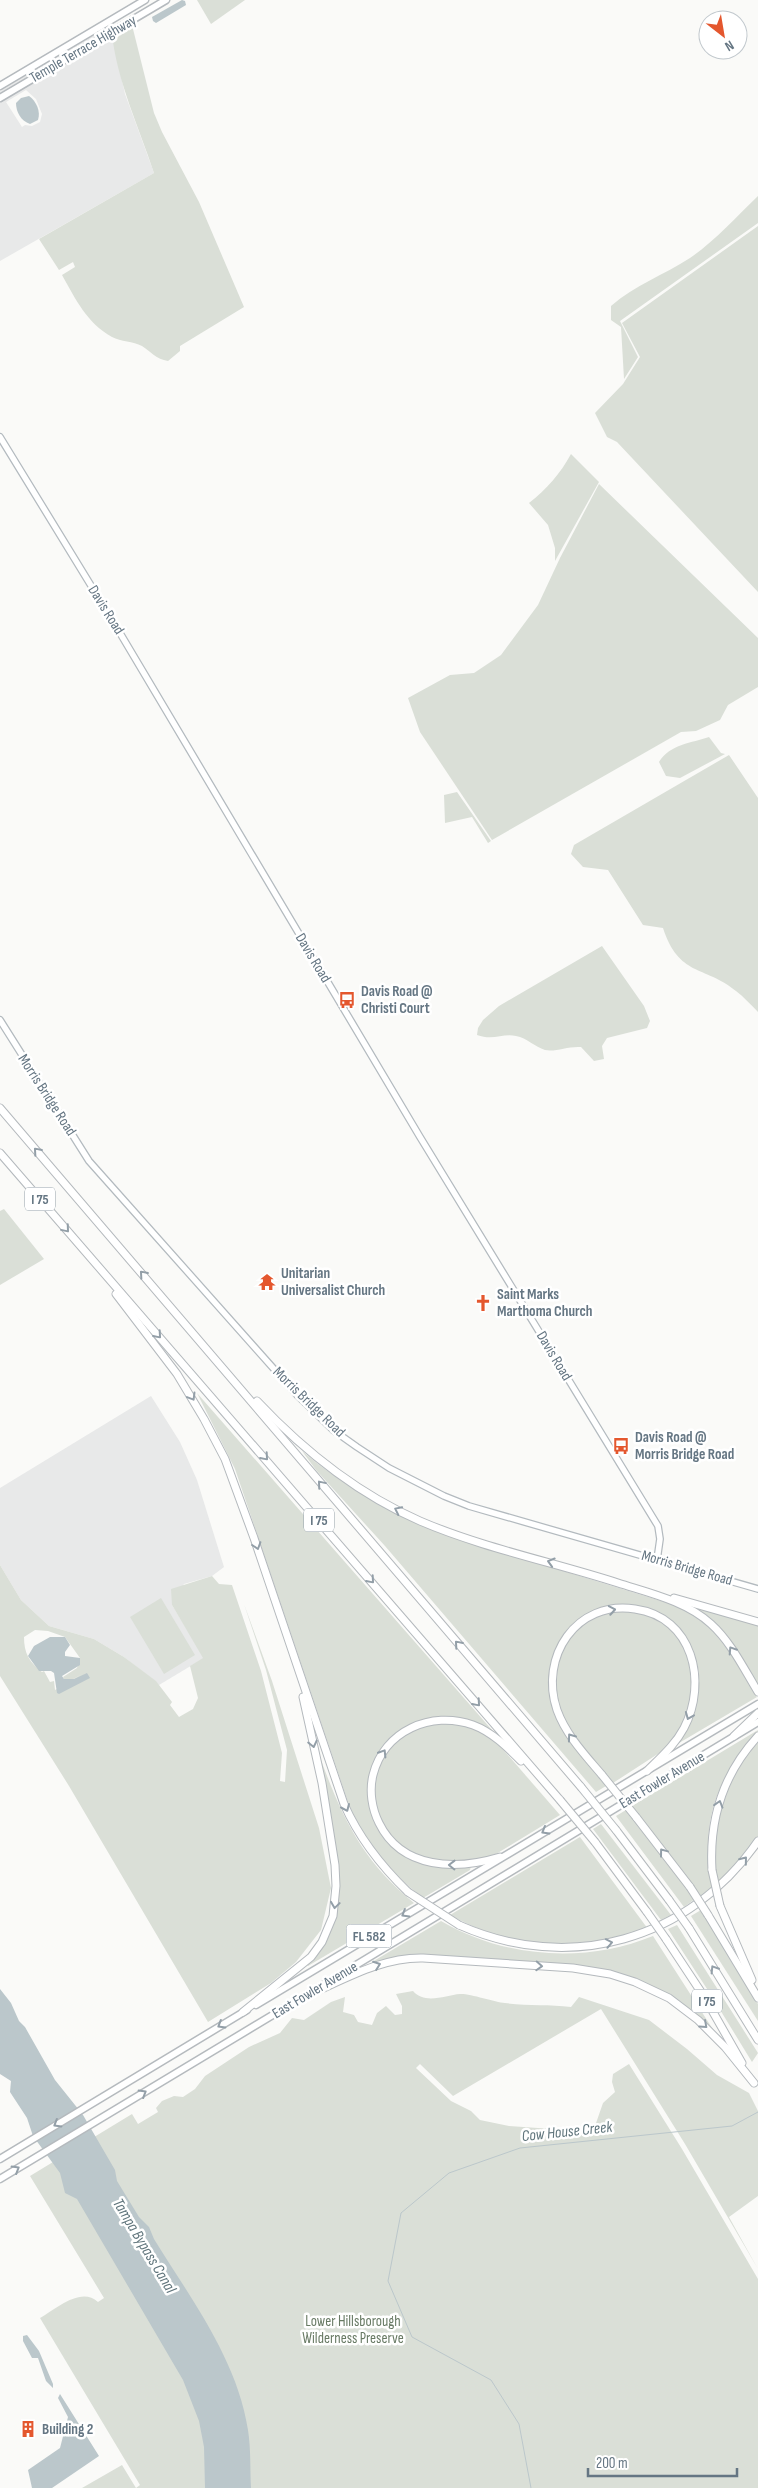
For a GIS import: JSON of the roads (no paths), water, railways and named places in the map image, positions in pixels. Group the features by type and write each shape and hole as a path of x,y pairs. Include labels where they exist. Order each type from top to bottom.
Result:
{"highway":[{"name":"I 75","path":"0,1108 616,1830 689,1928 758,2040"},
{"name":"I 75","path":"0,1153 595,1842 647,1912 705,1998 743,2066"},
{"path":"80,1245 177,1374 215,1439 240,1498 295,1663 350,1818 375,1857 408,1892 459,1925 504,1941 540,1947 588,1947 616,1942 654,1929 698,1905 735,1871 758,1841"},
{"path":"208,1351 300,1445 342,1477 377,1500 421,1521 453,1533 646,1591 758,1622"},
{"path":"646,1591 690,1609 711,1624 728,1644 758,1692"},
{"path":"647,1770 671,1747 685,1726 695,1693 694,1666 684,1640 666,1622 642,1610 616,1608 592,1615 571,1631 558,1650 552,1675 554,1698 562,1722 570,1736 690,1887 758,1998"},
{"path":"243,2012 306,1962 316,1951 329,1929 336,1900 334,1865 322,1783 295,1663"},
{"path":"734,1736 758,1713"},
{"path":"500,1857 470,1864 447,1866 414,1857 395,1845 385,1834 377,1819 372,1797 373,1776 387,1747 406,1730 429,1721 448,1720 473,1725 500,1741 558,1798"},
{"path":"758,1736 735,1767 718,1803 712,1836 712,1870 720,1906 758,1994"},
{"path":"301,1998 375,1965 398,1959 423,1958 594,1971 630,1980 668,1998 708,2029 743,2066 758,2092"}],"main road":[{"name":"Temple Terrace Highway","path":"0,86 145,0"},
{"name":"Temple Terrace Highway","path":"0,98 166,0"},
{"name":"East Fowler Avenue","path":"0,2159 500,1857 758,1704"},
{"name":"East Fowler Avenue","path":"0,2179 758,1722"}],"street":[{"name":"Davis Road","path":"0,437 134,657 415,1128 658,1526 660,1539 657,1560"},
{"name":"Morris Bridge Road","path":"0,1020 89,1161 298,1396 333,1430 389,1468 444,1496 469,1506 758,1588"}],"water":[{"path":"182,0 185,1 186,5 156,23 153,21 152,17"},
{"path":"29,96 36,103 39,113 38,120 30,124 20,116 16,103 21,98"},
{"path":"50,1637 65,1637 70,1645 65,1652 65,1656 80,1658 80,1665 62,1676 64,1679 74,1679 87,1673 90,1678 59,1694 57,1693 54,1673 51,1671 39,1671 28,1656 34,1646"},
{"name":"Tampa Bypass Canal","path":"0,1989 11,2003 19,2021 25,2027 55,2080 83,2115 115,2170 117,2181 139,2217 149,2227 154,2239 211,2330 234,2379 242,2404 248,2430 251,2488 205,2488 204,2447 199,2421 183,2380 77,2199 65,2193 60,2173 33,2136 27,2118 10,2092 11,2081 0,2074"},
{"path":"27,2335 39,2351 53,2388 46,2381 38,2358 32,2358 23,2341 23,2336"},
{"path":"60,2394 99,2456 52,2488 32,2488 28,2470 60,2448 68,2417 58,2398"}],"waterway":[{"name":"Cow House Creek","path":"531,2488 519,2424 491,2380 412,2337 388,2281 401,2213 449,2173 520,2148 732,2126 758,2112"}],"place":[{"name":"Davis Road @ Christi Court","path":"347,1000"},
{"name":"Unitarian Universalist Church","path":"267,1282"},
{"name":"Saint Marks Marthoma Church","path":"483,1303"},
{"name":"Davis Road @ Morris Bridge Road","path":"621,1446"},
{"name":"Building 2","path":"28,2429"}],"park label":[{"name":"Lower Hillsborough Wilderness Preserve","path":"353,2330"}]}
